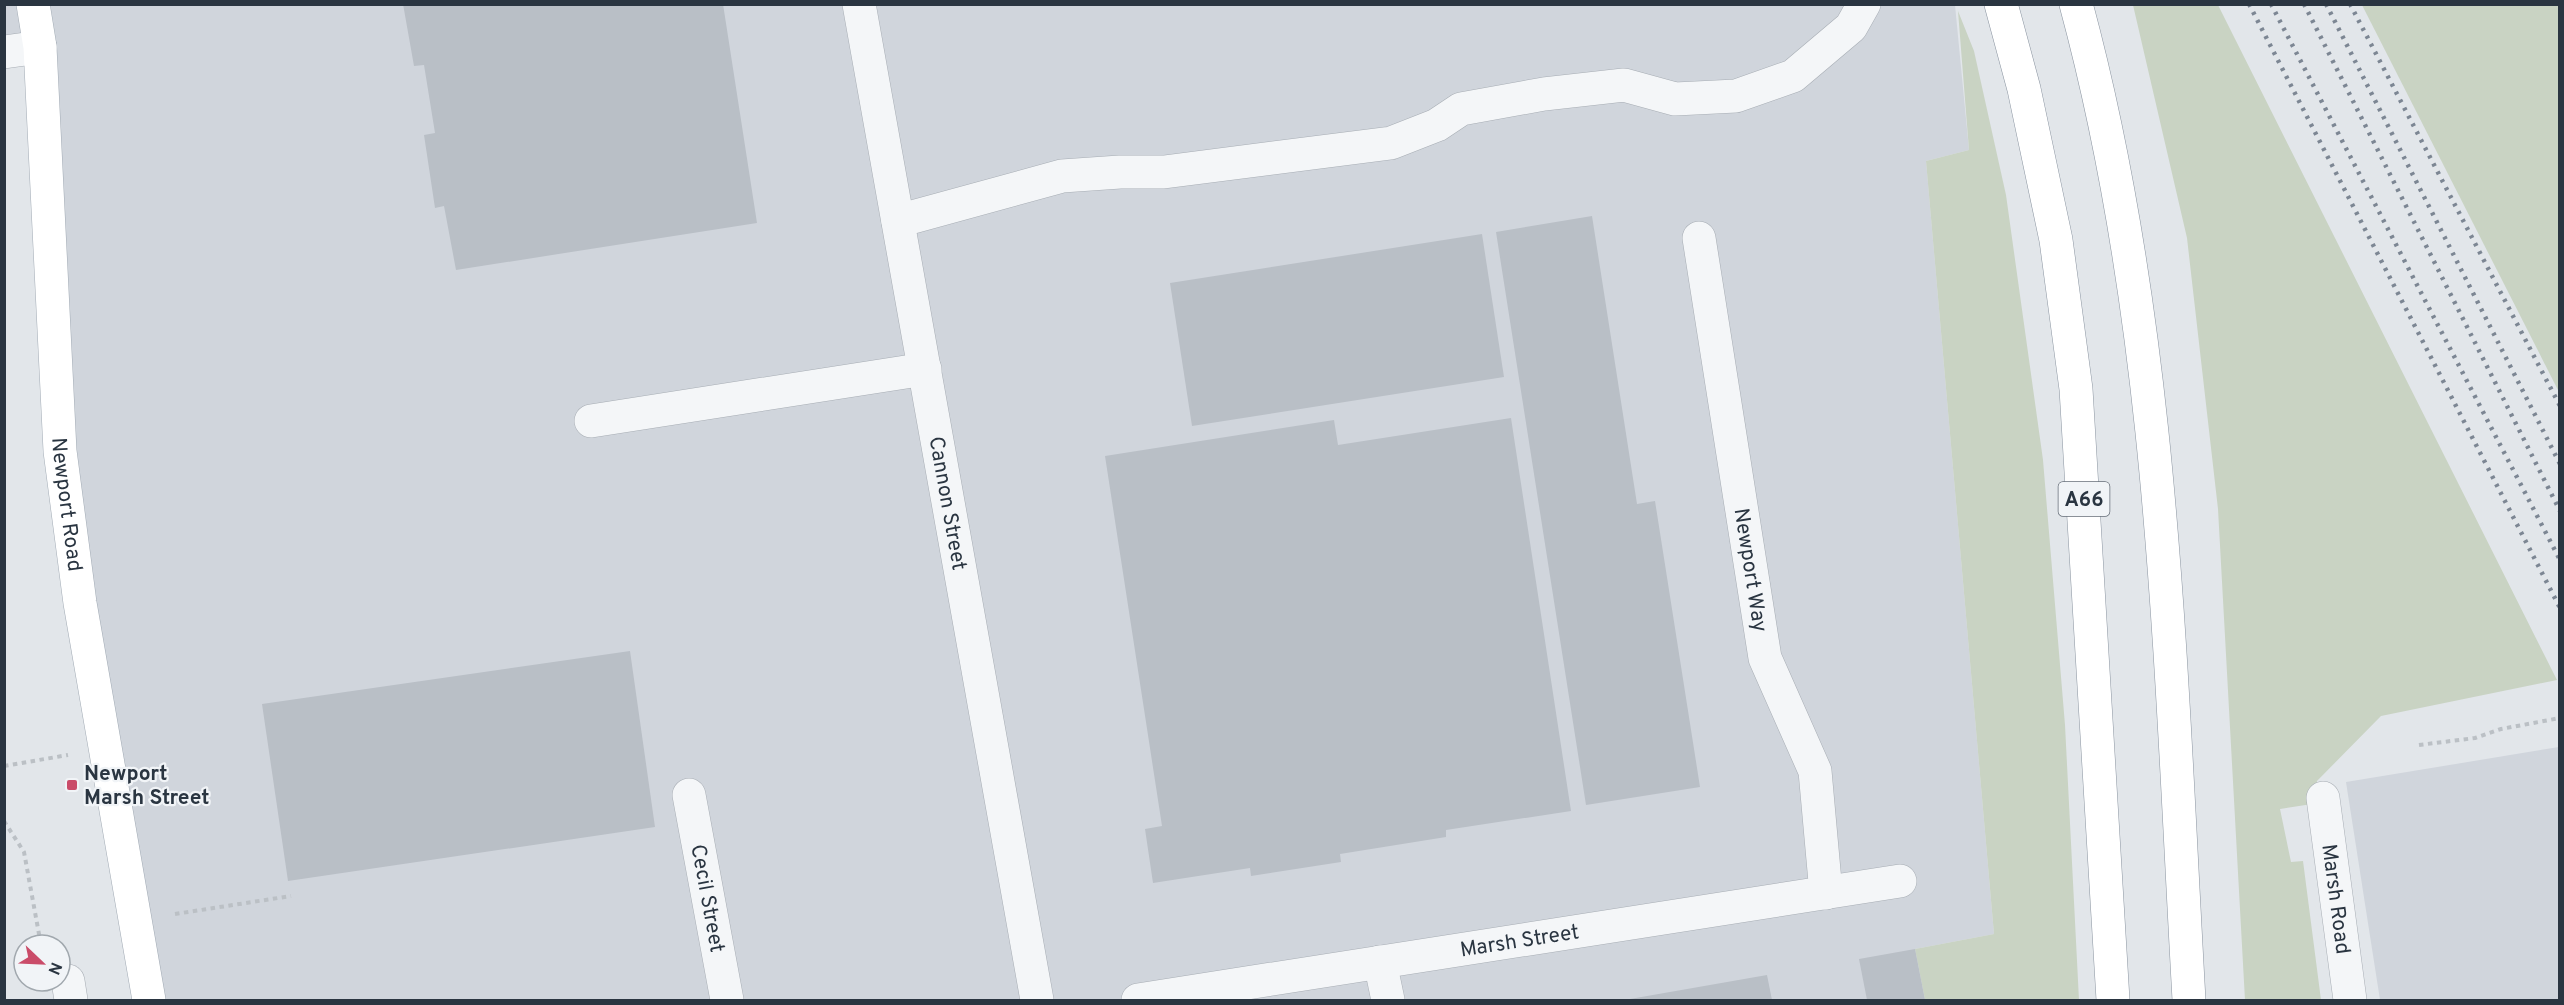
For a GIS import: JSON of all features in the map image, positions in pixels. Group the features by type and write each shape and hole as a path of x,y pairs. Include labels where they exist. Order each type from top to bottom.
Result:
{"main road":[{"name":"Newport Road","path":"33,4 40,47 60,451 82,615 149,1000"},
{"name":"A66","path":"2001,4 2024,89 2056,240 2076,389 2113,1000"},
{"path":"2076,4 2095,72 2127,229 2148,384 2164,558 2189,1000"}],"street":[{"name":"Cannon Street","path":"859,4 1037,1000"},
{"path":"898,221 1062,176 1164,172 1391,143 1437,125 1461,108 1544,94 1624,85 1676,99 1736,96 1793,76 1851,27 1864,4"},
{"path":"4,52 40,47"},
{"name":"Newport Way","path":"1699,238 1765,658 1815,771 1826,892"},
{"path":"591,421 925,369"},
{"name":"Cecil Street","path":"689,795 727,1000"},
{"name":"Marsh Road","path":"2323,798 2350,1000"},
{"name":"Marsh Street","path":"1138,1000 1900,880"},
{"path":"1380,962 1388,1000"}],"path":[{"path":"2419,744 2475,738 2501,729 2559,718"},
{"path":"4,766 71,754"},
{"path":"4,821 24,852 39,933"},
{"path":"175,914 291,897"}],"shaded area":[{"path":"4,5 1955,5 1969,150 1926,161 1994,934 1915,949 1925,1000 149,1000 80,603 40,47 5,52"},
{"path":"2559,747 2559,1000 2380,1000 2346,782"}],"green space":[{"path":"2133,5 2218,5 2557,680 2381,716 2317,781 2312,804 2280,809 2291,862 2303,861 2321,1000 2245,1000 2218,509 2187,238"},
{"path":"2362,5 2559,5 2559,392"},
{"path":"1958,11 1974,51 2006,195 2043,460 2065,725 2079,1000 1925,1000 1915,949 1994,934 1926,161 1969,150"}],"building":[{"path":"403,4 723,4 757,223 456,270 444,206 435,208 424,135 435,133 424,65 414,66"},
{"path":"1592,216 1637,504 1655,501 1700,787 1586,805 1496,232"},
{"path":"1482,234 1504,377 1192,426 1170,283"},
{"path":"1511,418 1571,811 1446,830 1446,837 1340,854 1341,862 1251,876 1250,868 1153,883 1145,829 1162,826 1105,456 1334,420 1338,445"},
{"path":"630,651 655,827 288,881 262,704"},
{"path":"1915,949 1925,1000 1867,1000 1859,959"},
{"path":"1767,975 1772,1000 1630,1000 1630,999"}],"railway":[{"path":"2249,4 2560,608"},
{"path":"2271,4 2560,560"},
{"path":"2304,4 2560,511"},
{"path":"2326,4 2560,464"},
{"path":"2350,4 2560,406"}],"place":[{"name":"Newport Marsh Street","path":"72,785"}]}
